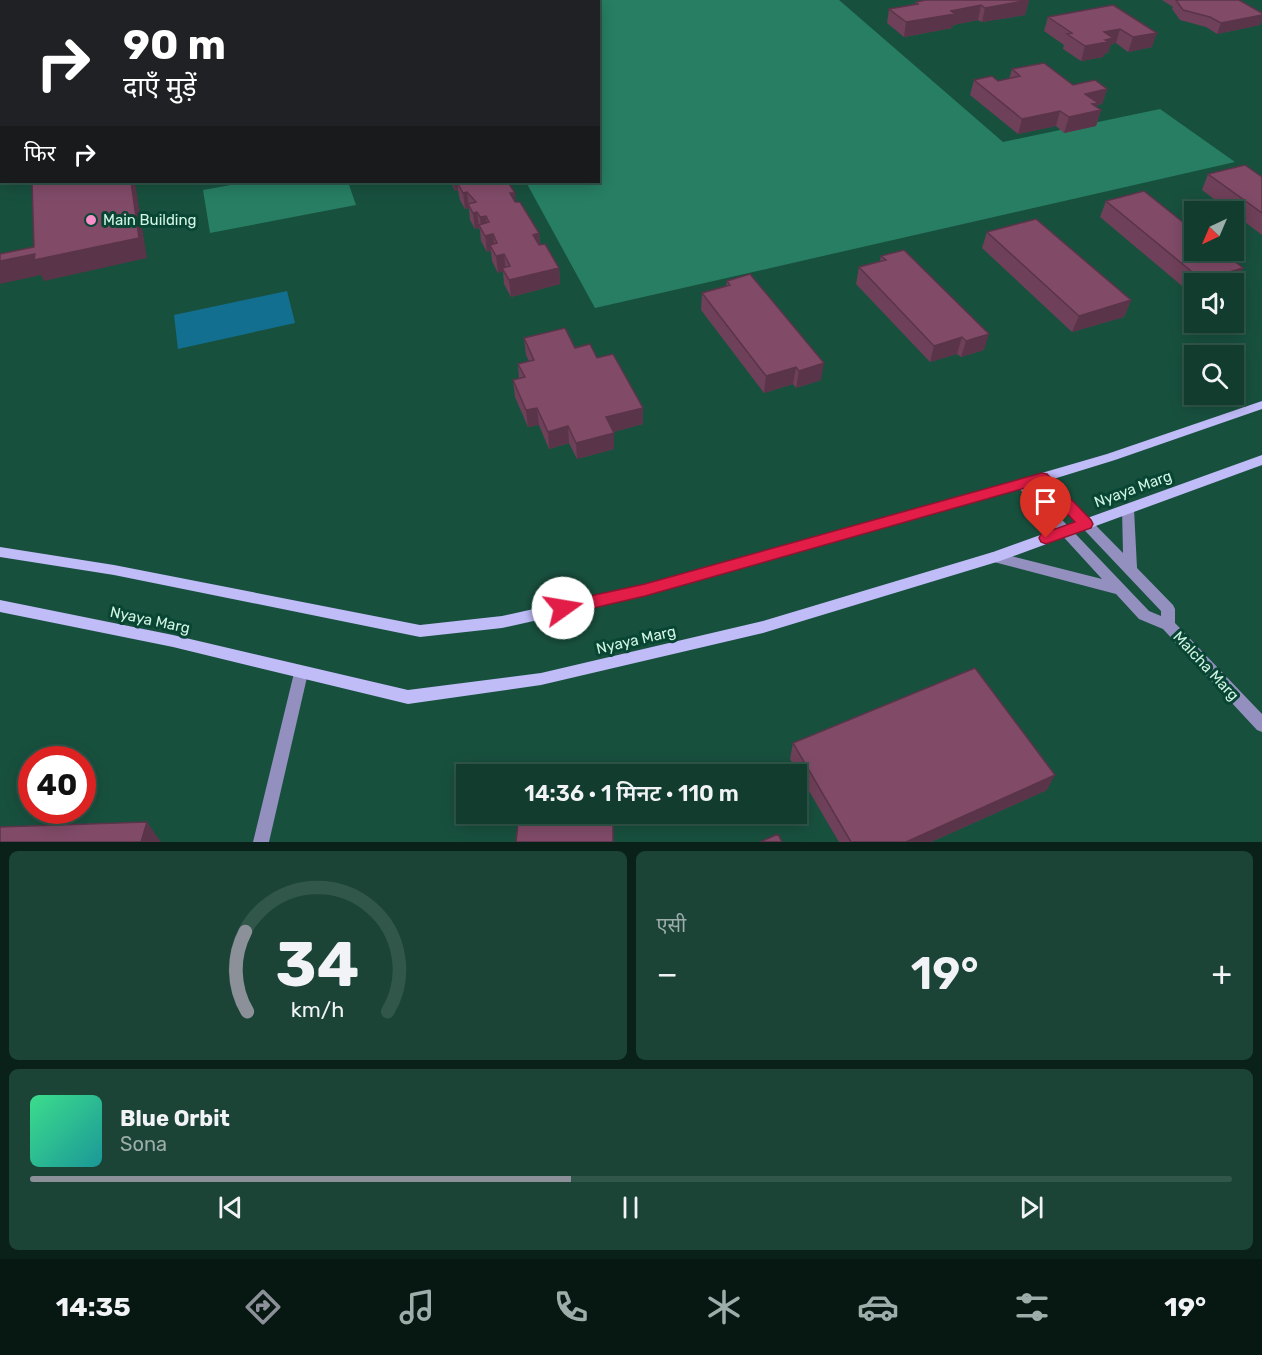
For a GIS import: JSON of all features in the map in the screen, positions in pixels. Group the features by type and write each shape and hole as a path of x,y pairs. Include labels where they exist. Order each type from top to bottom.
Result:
{"street":[{"path":"0,552 114,570 420,631 502,622 645,590 1021,484 1262,405"},
{"name":"Nyaya Marg","path":"0,606 173,641 408,697 541,679 763,627 995,556 1262,460"},
{"path":"1042,478 1168,609 1168,625"},
{"name":"Malcha Marg","path":"1021,484 1144,615 1168,625 1262,725"},
{"path":"1128,508 1130,570"},
{"path":"995,556 1119,589"},
{"path":"261,842 301,673"}],"green space":[{"path":"600,0 839,0 1003,142 1160,109 1235,162 595,308 527,183 600,183"},
{"path":"242,183 348,183 356,205 210,233 203,190"}],"water":[{"path":"287,291 295,323 178,349 174,315"}],"building":[{"path":"926,0 1029,0 985,8 981,5 951,11 955,14 906,22 889,9 918,4 916,2"},
{"path":"1176,0 1239,0 1262,15 1221,23 1210,17 1183,10"},
{"path":"1113,5 1157,33 1133,37 1120,29 1104,32 1113,38 1105,40 1108,42 1085,46 1067,34 1072,33 1048,17"},
{"path":"1044,63 1073,85 1095,80 1107,89 1085,94 1098,103 1092,104 1101,110 1069,117 1060,111 1022,119 974,80 992,76 998,81 1020,76 1012,69"},
{"path":"1245,165 1262,177 1262,213 1208,174"},
{"name":"Main Building","path":"32,183 131,183 139,238 34,260 35,254 0,261 0,254 34,247"},
{"path":"509,183 515,193 510,193 515,202 520,202 539,233 533,235 539,245 545,244 559,268 509,280 502,268 510,266 504,254 496,256 490,245 497,243 493,234 485,236 479,225 489,222 486,216 480,217 477,212 473,213 468,204 476,202 467,192 463,193 458,184"},
{"path":"1144,191 1184,223 1184,261 1234,261 1243,268 1226,273 1193,273 1106,201"},
{"path":"1036,219 1131,300 1079,316 987,232"},
{"path":"904,250 989,334 966,341 962,337 934,346 859,267 886,260 881,256"},
{"path":"750,274 824,363 799,371 796,367 766,376 702,293 730,285 727,281"},
{"path":"565,328 575,348 590,344 597,358 613,354 643,408 606,417 614,433 576,443 568,426 548,432 537,408 526,410 513,380 525,377 518,364 534,360 524,338"},
{"path":"975,668 1055,775 906,842 851,842 793,743"},
{"path":"147,822 141,842 0,842 0,827"},
{"path":"518,824 613,824 613,842 516,842"},
{"path":"778,834 782,842 760,842"}],"place":[{"name":"Main Building","path":"91,220"}],"route":[{"path":"563,608 645,590 1042,478 1086,524 1046,538"}]}
